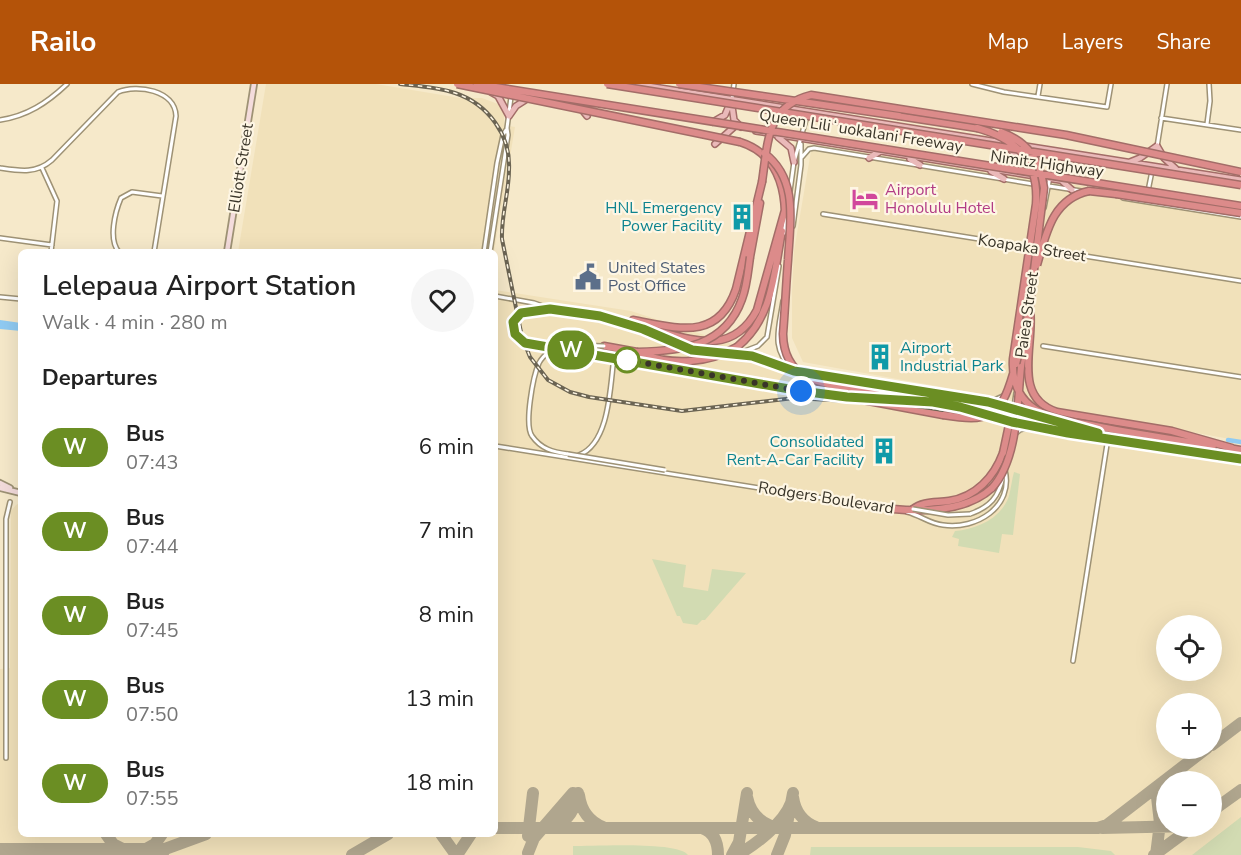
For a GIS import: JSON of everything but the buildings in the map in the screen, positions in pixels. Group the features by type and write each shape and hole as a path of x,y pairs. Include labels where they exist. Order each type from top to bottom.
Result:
{"highway":[{"path":"457,84 740,142 764,153 777,165 782,174 791,203 783,334 786,355 795,368 806,377 823,384 933,402"},
{"name":"Queen Liliʻuokalani Freeway","path":"477,84 1241,206"},
{"name":"Queen Liliʻuokalani Freeway","path":"608,84 1241,185"},
{"path":"679,84 1001,132 1018,140 1031,152 1040,167 1044,188 1033,278 1020,367 1003,453 991,476 980,488 960,498 923,504 913,509"},
{"path":"600,316 684,328 706,325 722,316 736,289 762,182 773,122 788,104 799,98 811,96 1066,135 1241,172"},
{"path":"977,128 1006,139 1015,145 1028,161 1036,182 1036,204 1013,359 1014,376 1020,392 1032,407 1053,419 1233,448"},
{"path":"604,346 678,361 698,361 725,354 744,341 758,324 768,304 785,210 781,184 764,153"},
{"path":"638,352 669,351 690,347 719,332 732,318 745,289 762,182"},
{"path":"1033,278 1050,221 1064,203 1082,193 1103,191 1241,213"},
{"path":"600,316 701,342 722,340 742,330 749,324 757,310 785,210"},
{"path":"847,397 944,415 971,418 991,414 1003,403 1007,394 1029,308"},
{"path":"1029,308 1032,324 1028,377 1034,395 1042,404 1058,412 1193,436 1241,450"},
{"path":"893,509 949,507 970,502 981,497 998,481 1006,466 1014,429 1020,367"}],"main road":[{"name":"Nimitz Highway","path":"457,84 742,128 801,141 1155,194 1241,213"},
{"name":"Nimitz Highway","path":"635,84 1241,180"},
{"path":"722,97 730,94 734,86"},
{"path":"487,88 498,96 509,116 522,101 535,96"},
{"path":"708,123 725,115 732,99"},
{"path":"732,99 733,117 742,128"},
{"path":"573,102 587,116"},
{"path":"715,144 734,127"},
{"path":"728,134 731,147"},
{"path":"777,136 791,148 794,162"},
{"path":"818,142 822,150"},
{"path":"1003,143 1017,155 1020,164 1015,171 1006,172"},
{"path":"1128,163 1157,146 1164,158 1179,171"},
{"path":"869,158 879,152"},
{"path":"906,156 920,165"},
{"path":"987,169 1004,179"},
{"path":"1060,180 1072,190"},
{"path":"1155,194 1166,205"},
{"path":"1233,215 1241,213"}],"street":[{"path":"0,120 25,114 39,107 67,84"},
{"name":"Elliott Street","path":"227,249 254,84"},
{"path":"490,249 508,135 512,84"},
{"path":"972,84 1005,92 1107,107 1110,84"},
{"path":"1038,96 1040,84"},
{"path":"1145,202 1167,84"},
{"path":"1206,124 1210,101 1209,84"},
{"path":"0,168 28,171 42,168 120,90 140,85 165,93 175,109 176,116 154,249"},
{"path":"732,99 734,86"},
{"path":"732,354 758,346 768,334 794,162 808,112"},
{"path":"1161,118 1241,130"},
{"path":"484,249 503,135 507,128"},
{"path":"794,371 781,357 777,341 802,157 801,141"},
{"path":"802,157 809,149 822,150 1233,215"},
{"name":"Paiea Street","path":"1014,409 1036,248 1055,151"},
{"path":"42,168 57,201 51,249"},
{"path":"495,182 500,182"},
{"path":"116,249 113,237 121,198 132,192 162,196"},
{"name":"Koapaka Street","path":"823,214 1241,281"},
{"path":"0,238 52,245"},
{"path":"0,297 18,299"},
{"path":"498,297 534,303 550,309 600,316 643,329 692,350 759,358 794,371 988,402 1108,438"},
{"path":"550,309 518,315 513,322 515,334 525,343 801,391 847,397 933,402 1032,426 1241,459"},
{"path":"604,346 561,346 551,350 539,362 535,375 529,427 532,437 547,450 948,515 970,514 986,507 996,497 1005,469"},
{"path":"1043,346 1241,376"},
{"path":"573,458 584,453 601,432 608,404 614,357"},
{"path":"988,402 1004,394 1008,383 1020,367"},
{"path":"801,391 814,386 820,375"},
{"path":"960,407 976,407 1004,413 1014,409"},
{"name":"Rodgers Boulevard","path":"498,447 893,509 918,515 942,525 957,526 991,513 1002,500 1007,478 1005,469 1014,409"},
{"path":"1009,442 1020,430 1032,426"},
{"path":"1073,661 1108,438"},
{"path":"0,483 15,491"},
{"path":"0,488 18,492"},
{"path":"6,758 6,519 10,502"}],"shaded area":[{"path":"266,84 376,84 460,98 482,98 498,104 504,114 504,125 515,127 495,249 238,249"},
{"path":"812,145 1096,188 1241,213 1241,441 803,362 792,338 792,292 794,251"},
{"path":"498,290 631,311 808,369 989,398 1034,430 1241,464 1241,855 0,855 0,669 10,668 11,511 18,504 18,837 498,837"}],"green space":[{"path":"1014,472 1020,474 1013,535 1002,534 999,553 958,546 959,539 952,537 955,531 980,525 1000,511 1009,496"},
{"path":"652,559 686,565 683,587 708,591 712,569 746,573 705,620 697,625 683,623 680,616 677,616"},
{"path":"1241,817 1241,855 1192,855 1215,837 1222,837 1222,832"},
{"path":"573,846 653,846 682,851 688,855 573,855"},
{"path":"811,847 1078,847 1111,851 1115,855 810,855"}],"water":[{"path":"0,320 18,323 18,331 0,329"}],"waterway":[{"path":"1228,440 1241,442"}],"taxiway":[{"path":"1222,737 1241,723"},
{"path":"498,828 1098,828 1107,825 1193,759"},
{"path":"1222,804 1241,790"},
{"path":"528,836 533,793"},
{"path":"528,853 534,838 573,793"},
{"path":"554,827 564,821 570,813 578,793"},
{"path":"732,855 739,842 747,793"},
{"path":"777,855 785,835 793,793"},
{"path":"579,795 586,814 593,822 603,827"},
{"path":"747,797 755,815 771,826"},
{"path":"793,797 800,815 816,827"},
{"path":"737,855 776,826 791,803"},
{"path":"1102,828 1156,827"},
{"path":"702,828 710,832 714,838 718,855"},
{"path":"108,837 113,844 123,849"},
{"path":"146,849 155,844 160,837"},
{"path":"153,849 165,849 198,837"},
{"path":"352,855 383,837"},
{"path":"443,837 456,855"},
{"path":"457,855 469,837"},
{"path":"1156,855 1158,837"},
{"path":"1154,855 1178,837"},
{"path":"0,849 148,849 163,855"}],"railway":[{"path":"400,84 455,93 478,105 495,122 509,157 502,239 522,337 530,357 548,380 570,392 682,411 794,398 903,404 1241,455"}],"bus line":[{"name":"W","path":"1098,433 988,402 794,371 752,356 711,354 692,350 643,329 600,316 550,309 521,313 513,322 513,331 525,343 801,391 847,397 933,402 1012,422 1068,433 1140,442 1241,459"}],"place":[{"name":"Airport Honolulu Hotel","path":"865,199"},
{"name":"HNL Emergency Power Facility","path":"742,217"},
{"name":"United States Post Office","path":"588,277"},
{"name":"Airport Industrial Park","path":"880,357"},
{"name":"Consolidated Rent-A-Car Facility","path":"884,451"}],"route":[{"path":"627,360 801,391"}]}
